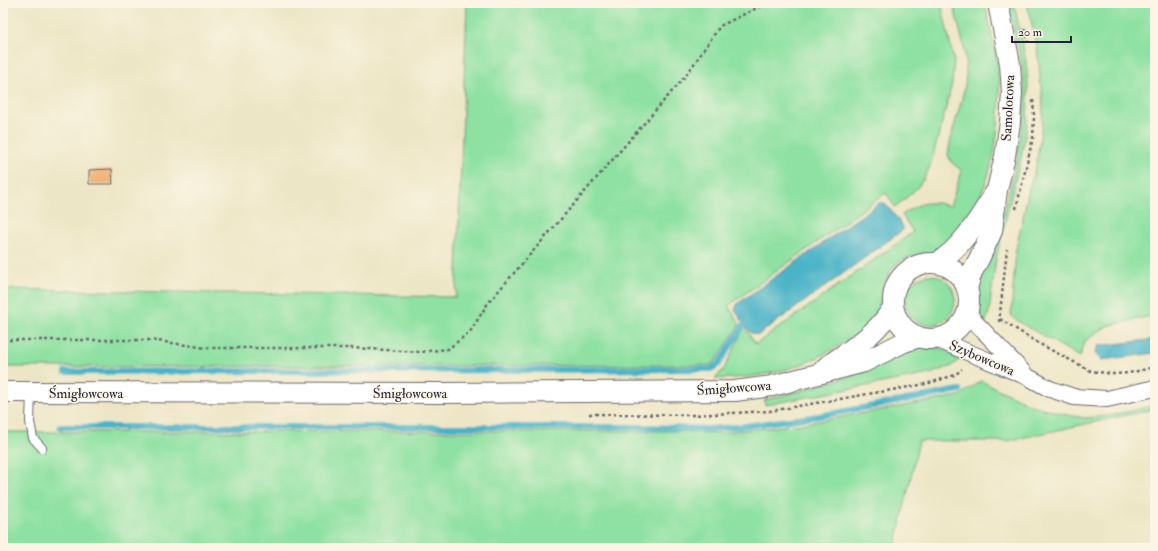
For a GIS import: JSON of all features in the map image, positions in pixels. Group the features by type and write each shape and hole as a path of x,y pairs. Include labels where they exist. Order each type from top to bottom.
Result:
{"street":[{"name":"Samolotowa","path":"967,288 972,272 992,231 997,190 1006,156 1010,122 1012,92 1010,64 998,3"},
{"name":"Samolotowa","path":"937,263 962,241 997,190"},
{"path":"922,263 945,264 962,278 967,288 969,300 968,311 964,321 956,330 947,336 927,338 906,330 899,323 893,307 893,292 897,282 903,274 912,267 922,263"},
{"name":"Śmigłowcowa","path":"816,375 877,329 893,307"},
{"name":"Szybowcowa","path":"968,311 973,320 990,339 1028,377"},
{"name":"Śmigłowcowa","path":"3,392 428,393 735,391 772,386 864,362 904,342 927,338"},
{"name":"Szybowcowa","path":"927,338 950,344 977,357 1028,377 1050,389 1074,397 1106,399 1155,388"}],"lane":[{"path":"31,392 30,422 33,438 42,448"}],"path":[{"path":"3,340 151,340 206,348 353,348 420,352 448,349 470,332 488,303 687,74 720,26 759,7 782,3"},
{"path":"1024,23 1028,45"},
{"path":"1014,216 1033,138 1033,92"},
{"path":"990,339 1000,319 1008,245"},
{"path":"1000,319 1038,343 1091,371 1114,374 1129,373 1155,367"},
{"path":"582,414 694,415 770,411 926,384 955,374 977,357"}],"green space":[{"path":"467,3 941,3 954,61 952,83 931,163 925,177 917,188 895,207 886,193 728,306 740,324 715,362 709,365 3,367 3,289 456,297"},
{"path":"953,3 985,3 997,62 999,103 995,147 990,169 974,208 955,236 946,246 939,250 903,260 891,270 885,282 878,309 870,324 864,330 830,351 799,365 767,374 715,379 724,369 744,328 756,344 913,232 902,215 914,207 925,203 936,203 950,206 962,171 951,162 948,155 963,94 966,73 964,47"},
{"path":"1008,3 1014,3 1026,61 1028,85 1027,125 1021,158 996,258 989,312 985,324 978,309 976,282 997,238 1016,163 1023,118 1024,85 1021,61"},
{"path":"1027,3 1155,3 1155,315 1107,326 1085,341 1080,357 1011,316 1016,249 1029,189 1036,165 1042,125 1043,106 1037,46"},
{"path":"930,275 944,279 951,286 955,300 951,314 944,321 930,325 916,321 909,314 905,300 909,286 916,279"},
{"path":"915,347 939,348 947,350 960,359 952,366 929,374 765,405 765,400 853,375"},
{"path":"981,381 1031,405 1085,418 1113,415 1155,405 1155,409 1007,441 919,441 895,548 3,548 3,432 667,431 721,433 802,424 959,396"}],"water":[{"path":"879,203 885,203 903,226 903,230 758,335 749,332 735,310 737,304"},
{"path":"1155,339 1155,353 1101,360 1095,353 1098,346"}],"building":[{"path":"112,169 113,184 89,184 89,170"}],"waterway":[{"path":"65,372 710,369 718,365 744,324"},
{"path":"60,427 639,427 706,429 738,427 819,416 960,390"}]}
